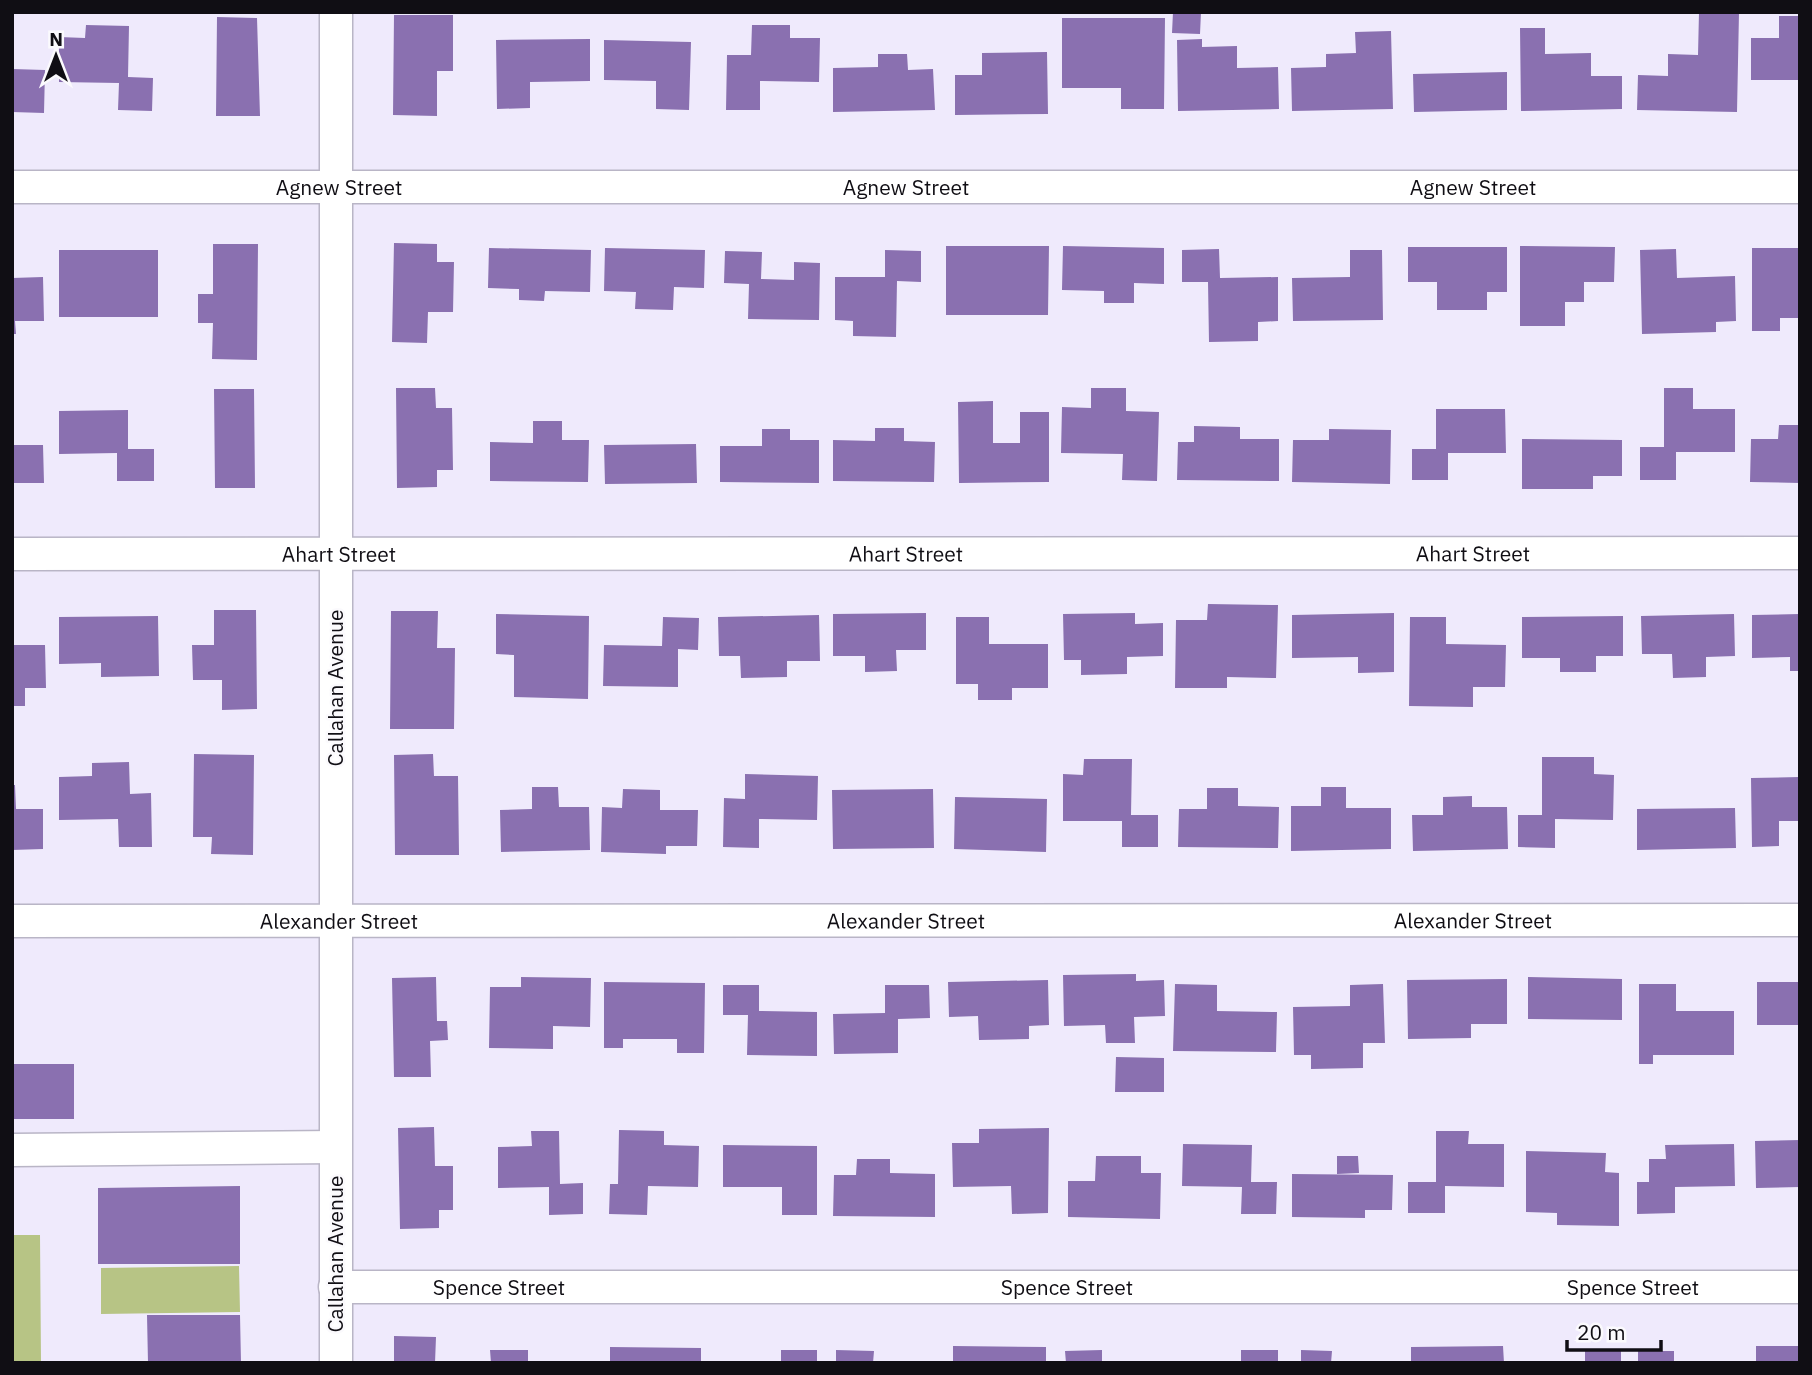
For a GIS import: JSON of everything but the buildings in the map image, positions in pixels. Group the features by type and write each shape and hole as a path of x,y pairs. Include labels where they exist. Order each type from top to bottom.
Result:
{"street":[{"name":"Callahan Avenue","path":"336,12 336,1363"},
{"name":"Agnew Street","path":"12,187 1800,187"},
{"name":"Ahart Street","path":"12,554 1800,553"},
{"name":"Alexander Street","path":"12,921 1800,920"},
{"path":"12,1150 335,1147"},
{"name":"Spence Street","path":"335,1287 1800,1287"}],"green space":[{"path":"12,1235 40,1235 41,1363 12,1363"},
{"path":"239,1266 240,1312 101,1314 101,1268"}]}
